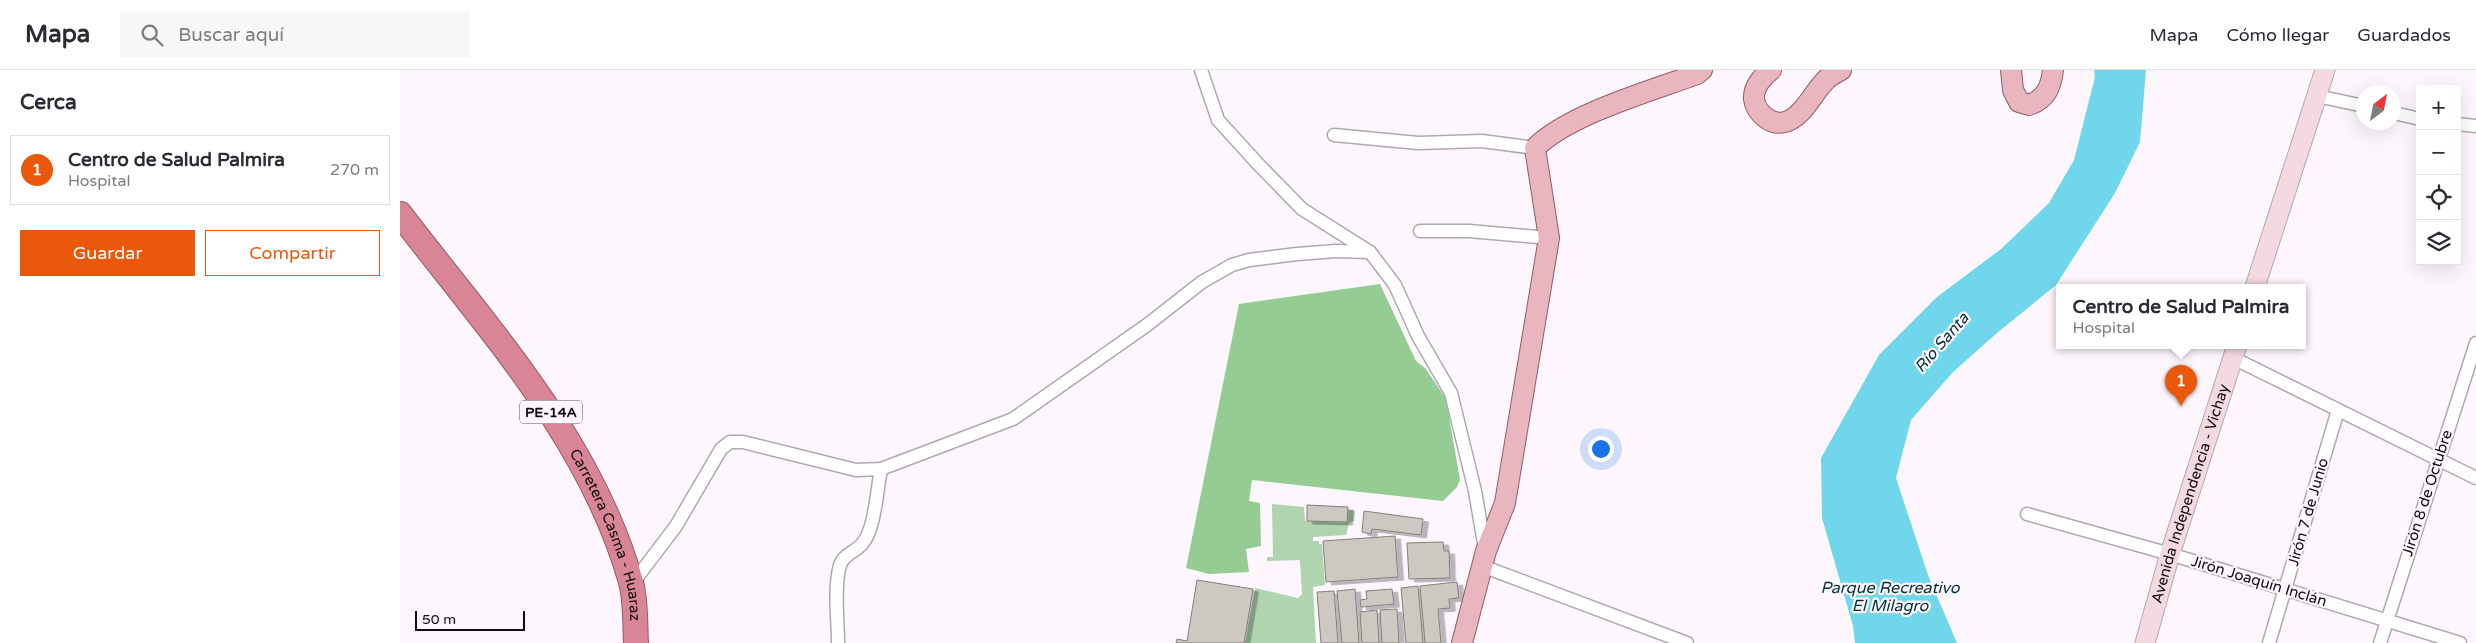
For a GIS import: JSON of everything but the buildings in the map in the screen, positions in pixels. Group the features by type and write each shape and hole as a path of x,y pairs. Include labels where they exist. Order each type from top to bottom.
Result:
{"highway":[{"name":"Carretera Casma - Huaraz","path":"400,214 547,404 600,497 632,584 636,643"}],"main road":[{"path":"1462,643 1484,559 1505,503 1549,238 1535,148 1547,136 1562,128 1629,98 1697,74 1702,70"},
{"path":"1771,70 1757,85 1754,99 1761,114 1772,123 1784,123 1797,116 1826,79 1841,70"},
{"path":"2011,70 2013,90 2019,102 2029,105 2038,102 2045,95 2053,70"},
{"path":"2257,284 2325,70"},
{"name":"Avenida Independencia - Vichay","path":"2145,643 2170,554 2235,351"}],"street":[{"path":"1201,70 1218,120 1302,209 1370,252 1395,285 1418,336 1451,392 1475,491 1484,559 1687,643"},
{"path":"2317,96 2356,104"},
{"path":"2401,115 2416,118"},
{"path":"2461,124 2476,126"},
{"path":"1334,135 1418,143 1482,141 1535,148"},
{"path":"1420,231 1469,231 1549,238"},
{"path":"632,584 676,526 721,449 730,442 756,444 856,470 881,469 1013,418 1148,325 1202,282 1232,265 1249,260 1296,254 1336,251 1370,252"},
{"name":"Jirón 8 de Octubre","path":"2380,643 2476,343"},
{"path":"2235,351 2338,410 2476,478"},
{"name":"Jirón 7 de Junio","path":"2269,643 2338,410"},
{"path":"838,643 838,569 847,554 862,544 867,534 871,524 881,469"},
{"name":"Jirón Joaquín Inclán","path":"2027,514 2170,554 2460,643"}],"green space":[{"path":"1380,284 1416,361 1426,369 1446,399 1460,480 1457,487 1443,501 1252,480 1249,501 1260,503 1261,546 1246,549 1249,572 1209,574 1186,568 1239,304"},
{"path":"1272,504 1304,507 1305,521 1347,522 1348,510 1355,511 1354,521 1349,523 1346,535 1313,537 1313,541 1319,541 1319,544 1322,544 1325,585 1313,587 1316,643 1245,643 1255,588 1298,598 1302,594 1300,560 1267,561 1267,557 1273,557"}],"water":[{"name":"Parque Recreativo El Milagro","path":"2094,70 2146,70 2140,142 2115,193 2056,285 1953,372 1911,420 1896,478 1928,575 1957,643 1855,643 1853,626 1822,518 1821,458 1879,355 1937,297 2001,249 2049,203 2074,160 2095,77"}],"place":[{"name":"Centro de Salud Palmira","path":"2181,406"}],"water label":[{"name":"Río Santa","path":"1941,342"}]}
